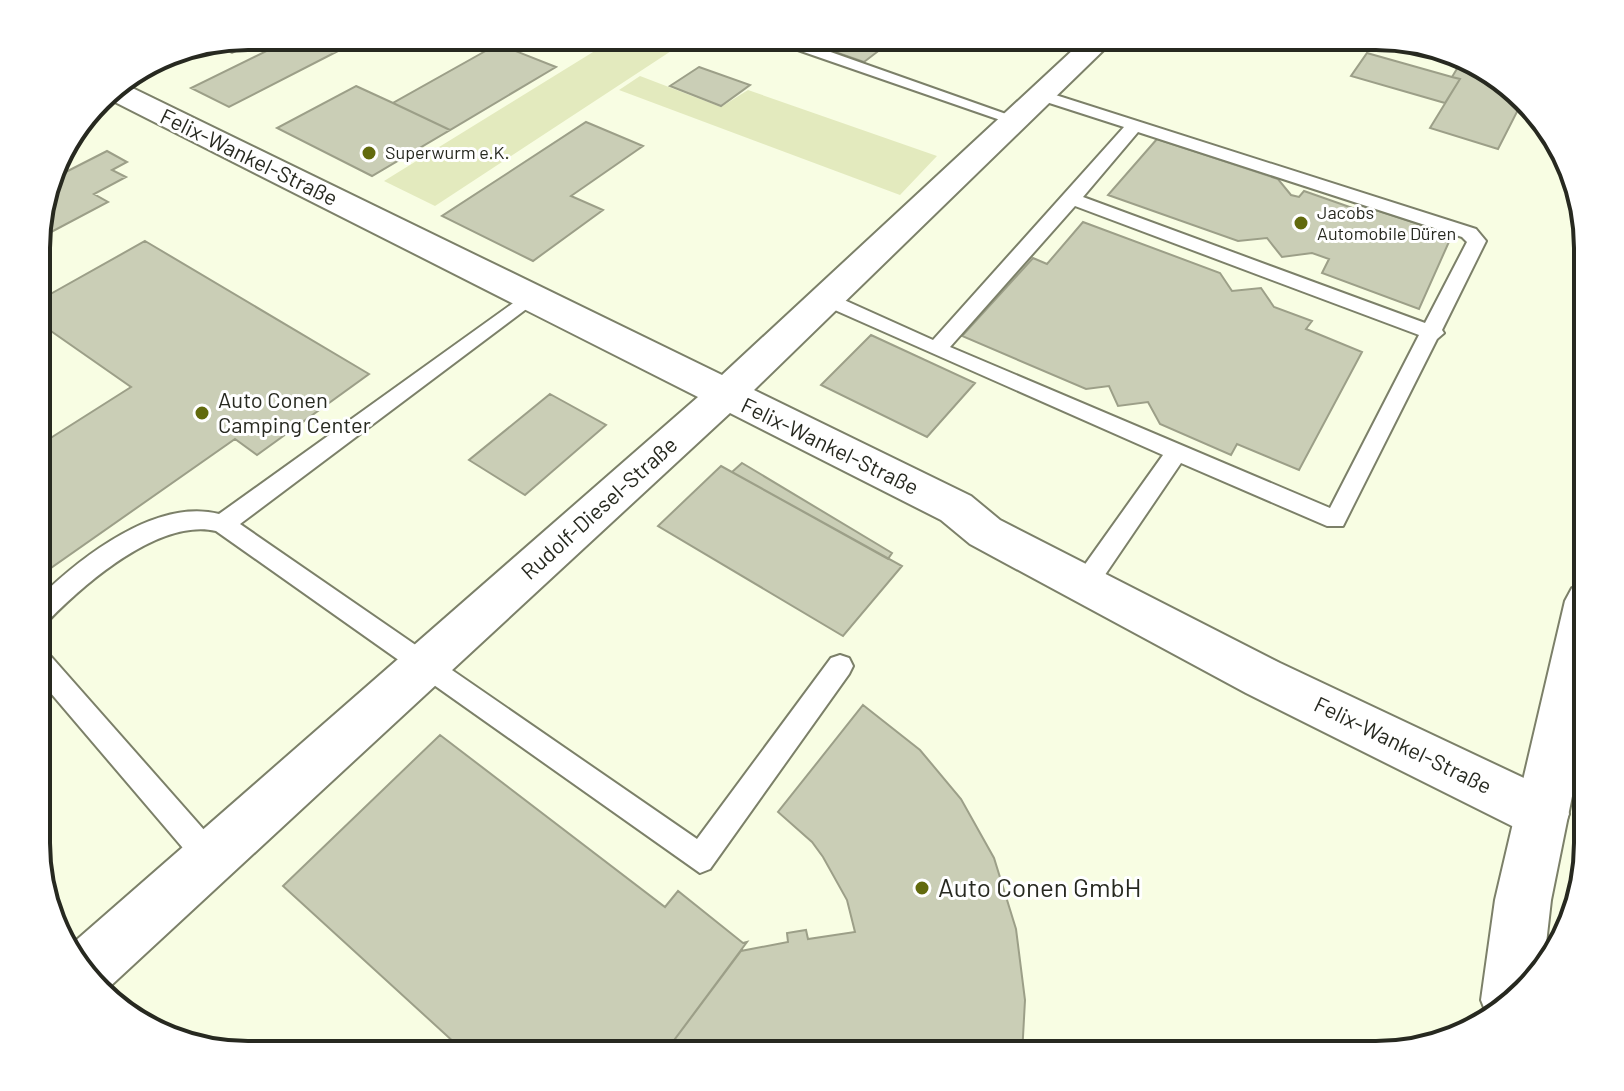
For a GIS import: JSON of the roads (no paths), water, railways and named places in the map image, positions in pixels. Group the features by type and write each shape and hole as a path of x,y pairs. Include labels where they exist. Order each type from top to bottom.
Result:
{"street":[{"name":"Rudolf-Diesel-Straße","path":"92,964 725,395 1090,50"},
{"name":"Felix-Wankel-Straße","path":"123,95 956,508 985,532 1263,678 1543,814"},
{"path":"1512,986 1523,900 1574,660"}],"lane":[{"path":"812,50 1015,120"},
{"path":"826,299 1335,520 1434,333 1476,237 1043,96"},
{"path":"936,349 1136,124"},
{"path":"1072,199 1434,333"},
{"path":"223,524 530,297"},
{"path":"1085,584 1177,452"},
{"path":"50,602 83,575 156,531 192,519 223,524 700,859 840,666"},
{"path":"50,674 210,858"}],"place":[{"name":"Superwurm e.K.","path":"369,153"},
{"name":"Jacobs Automobile Düren","path":"1301,223"},
{"name":"Auto Conen Camping Center","path":"202,413"},
{"name":"Auto Conen GmbH","path":"922,888"}]}
